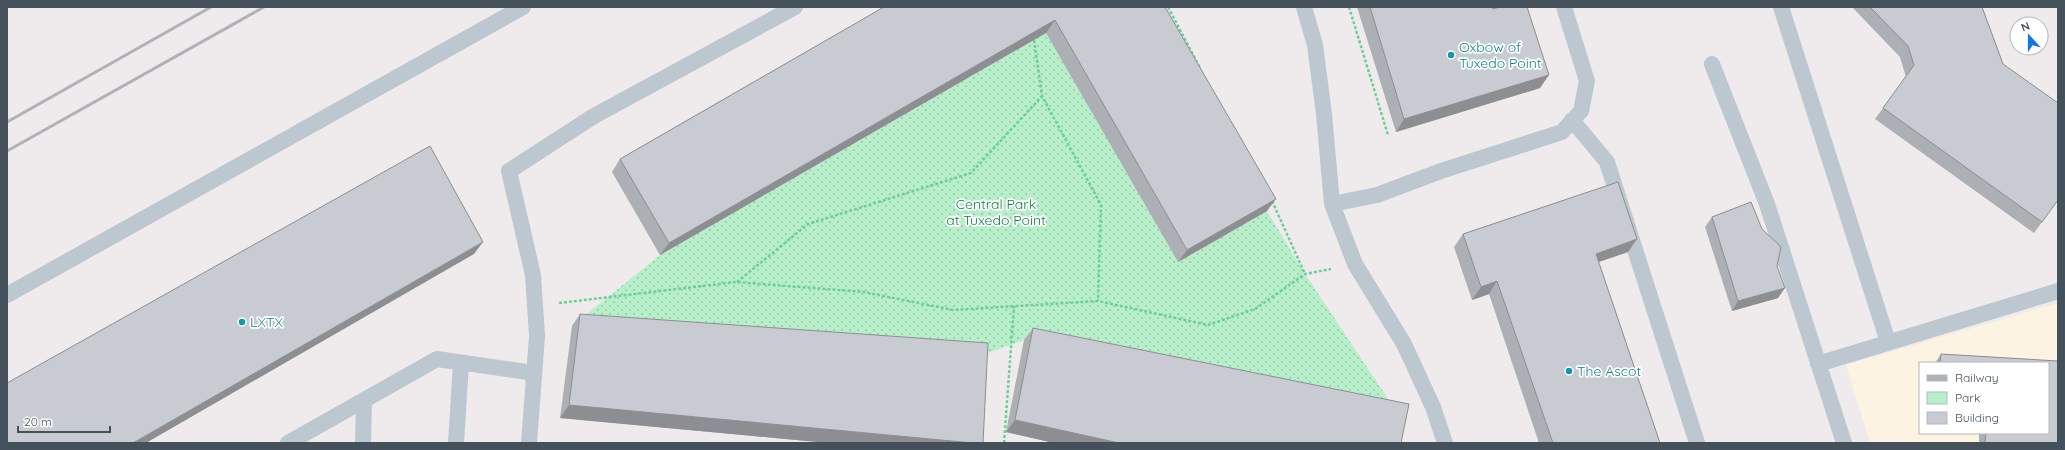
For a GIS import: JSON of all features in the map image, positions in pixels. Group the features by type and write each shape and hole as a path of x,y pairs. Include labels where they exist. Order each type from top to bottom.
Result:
{"lane":[{"path":"7,295 523,7"},
{"path":"529,443 537,336 534,275 509,171 594,116 795,7"},
{"path":"1304,7 1315,45 1324,114 1332,204 1355,264 1404,344 1433,407 1445,443"},
{"path":"1332,204 1377,195 1441,171 1562,132 1581,111 1587,81 1564,7"},
{"path":"1781,7 1888,342"},
{"path":"1712,64 1767,204 1844,443"},
{"path":"1572,120 1607,162 1697,443"},
{"path":"1818,364 2058,291"},
{"path":"288,443 437,359 534,373"},
{"path":"456,443 462,363"},
{"path":"363,443 364,400"}],"path":[{"path":"1168,7 1201,70"},
{"path":"1349,7 1388,135"},
{"path":"1034,40 1042,96 1101,205 1098,301"},
{"path":"736,282 808,224 971,173 1042,96"},
{"path":"1270,198 1305,274"},
{"path":"535,306 736,282 864,292 953,310 1098,301 1208,325 1255,309 1305,274 1355,264"},
{"path":"1004,443 1014,306"}],"shaded area":[{"path":"2058,303 2058,443 1870,443 1846,365"}],"green space":[{"name":"Central Park at Tuxedo Point","path":"1046,33 1178,262 1267,211 1305,274 1400,417 1024,340 979,356 572,326 660,255"}],"building":[{"path":"884,7 1165,7 1276,199 1187,250 1055,20 669,243 620,159"},
{"name":"Oxbow of Tuxedo Point","path":"1370,7 1492,7 1493,9 1500,7 1527,7 1549,75 1404,119"},
{"path":"1870,7 1982,7 2003,64 2058,103 2058,200 2042,222 1883,108 1914,65 1908,46"},
{"name":"LXTX","path":"430,146 483,242 133,443 7,443 7,383"},
{"name":"The Ascot","path":"1618,182 1637,239 1596,254 1660,443 1553,443 1497,281 1481,287 1463,234"},
{"path":"1751,202 1762,229 1781,247 1777,266 1785,288 1738,301 1712,217"},
{"path":"580,314 988,343 983,443 569,405"},
{"path":"1033,328 1409,404 1401,443 1119,443 1015,420"},
{"path":"1941,354 2058,361 2058,443 1985,443 1986,434 2049,434 2049,362 1940,362"}],"railway":[{"path":"7,122 211,7"},
{"path":"7,151 264,7"}],"place":[{"name":"Oxbow of Tuxedo Point","path":"1451,55"},
{"name":"LXTX","path":"242,322"},
{"name":"The Ascot","path":"1569,371"}]}
